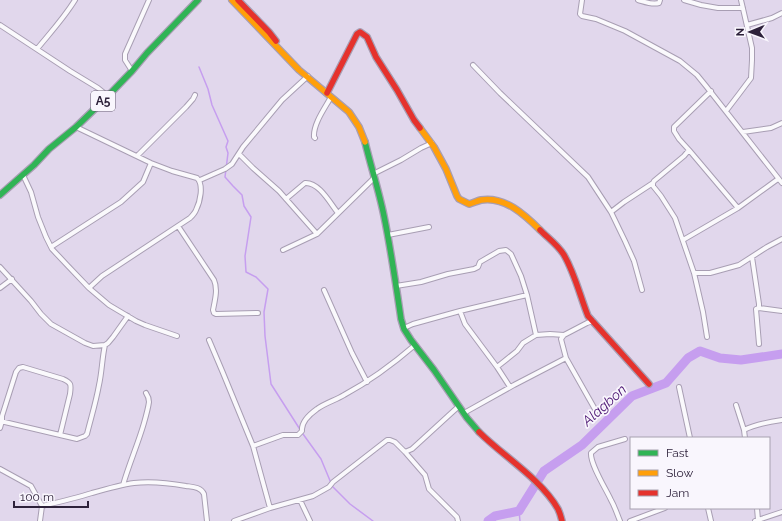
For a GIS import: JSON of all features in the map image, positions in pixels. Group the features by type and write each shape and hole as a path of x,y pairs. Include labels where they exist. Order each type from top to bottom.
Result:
{"main road":[{"name":"A5","path":"0,195 106,98 198,0"},
{"path":"232,0 267,34"},
{"path":"238,0 299,70 307,75 345,108 356,122 375,175 386,220 401,319 405,331 464,413 485,438 538,484 552,499 562,517 562,521"},
{"path":"329,95 357,34 360,32 364,34 414,120 432,143 446,169 459,199 469,204 481,200 492,200 508,204 530,220 559,248 564,255 579,289 588,316 649,384"}],"street":[{"path":"37,49 75,0"},
{"path":"132,71 126,60 125,54 149,0"},
{"path":"582,0 580,14 582,16 596,19 625,31 680,61 696,75 711,91 782,183"},
{"path":"638,0 656,4 660,0"},
{"path":"684,0 718,8 743,8"},
{"path":"726,110 751,78 752,50 741,0"},
{"path":"746,25 772,18 782,13"},
{"path":"0,25 98,88 103,92 106,98"},
{"path":"473,65 588,178 611,212 632,257 642,290"},
{"path":"200,180 225,169 232,164 243,147 282,100 307,75"},
{"path":"711,91 674,127 674,131 679,139 738,208"},
{"path":"137,156 186,107 195,95"},
{"path":"315,138 313,132 329,95"},
{"path":"743,132 771,128 782,124"},
{"path":"76,127 151,163 200,180"},
{"path":"283,250 317,234 375,175 432,143"},
{"path":"611,212 653,183 689,150"},
{"path":"239,154 279,191 317,234"},
{"path":"51,246 121,202 143,182 151,163"},
{"path":"23,175 31,192 38,217 51,246 89,288 109,305 128,316 145,325 177,336"},
{"path":"683,240 738,208 778,179"},
{"path":"89,288 102,276 190,218 196,212 201,189 200,180"},
{"path":"286,199 305,183 309,183 323,193 338,213"},
{"path":"653,183 653,186 675,218 683,240 694,273 707,337"},
{"path":"178,226 214,280 216,285 213,310 214,313 258,313"},
{"path":"388,235 429,226"},
{"path":"694,273 710,273 739,265 782,239"},
{"path":"396,286 421,282 448,274 474,269 478,267 480,262 499,251 506,250 512,254 521,276 536,335"},
{"path":"752,257 759,304 759,308 756,309 759,344"},
{"path":"0,267 41,314 52,324 85,343 93,346 105,345 113,337 128,316"},
{"path":"0,288 12,279"},
{"path":"324,290 352,353 367,382"},
{"path":"404,328 413,324 527,295"},
{"path":"759,308 782,311"},
{"path":"460,312 465,324 510,387"},
{"path":"497,367 517,351 523,343 536,335 564,335 593,321"},
{"path":"564,335 561,339 566,358 596,411"},
{"path":"209,340 253,446 270,508"},
{"path":"1,421 77,439 85,436 87,434 99,384 105,345"},
{"path":"253,446 284,435 298,435 302,431 303,424 318,408 367,382 397,361 414,345"},
{"path":"464,413 566,358"},
{"path":"0,428 2,416 16,372 19,368 23,367 63,379 68,381 70,384 70,394 60,435"},
{"path":"679,387 690,437"},
{"path":"123,485 126,472 140,438 149,402 146,393"},
{"path":"736,404 745,437"},
{"path":"406,452 412,449 459,406"},
{"path":"744,430 753,425 782,420"},
{"path":"620,521 594,464 591,453 598,447 625,439"},
{"path":"234,521 270,508 313,496 329,487 333,482 387,440 390,440 396,442 406,452 425,475 429,489 457,517 458,521"},
{"path":"0,469 31,486 42,506 40,521"},
{"path":"42,506 123,485 154,482 199,488 204,494 207,521"},
{"path":"300,500 310,521"},
{"path":"630,521 662,509"},
{"path":"708,509 711,521"},
{"path":"757,509 757,520 782,512"}],"waterway":[{"path":"199,67 208,89 212,105 228,141 226,147 228,153 225,177 242,195 244,206 251,217 245,256 246,272 256,277 268,289 264,312 265,336 271,384 301,431"},
{"name":"Alagbon","path":"488,521 495,516 519,511 544,471 582,445 632,396 666,383 688,358 700,351 720,358 741,360 782,354"},
{"path":"303,434 321,459 331,483"},
{"path":"332,486 350,504 373,521"},
{"path":"519,511 520,521"}],"traffic: fast":[{"path":"0,195 106,98 198,0"},
{"path":"365,142 384,216 401,319 404,329 467,418 479,432"}],"traffic: slow":[{"path":"232,0 299,70 349,112 359,127 365,142"},
{"path":"420,128 434,147 446,169 459,199 469,204 481,200 498,201 506,204 528,218 540,230"}],"traffic: jam":[{"path":"238,0 276,41"},
{"path":"327,93 357,34 360,32 367,37 376,57 420,128"},
{"path":"540,230 562,251 568,262 588,316 649,384"},
{"path":"479,432 542,488 558,509 562,521"}]}
